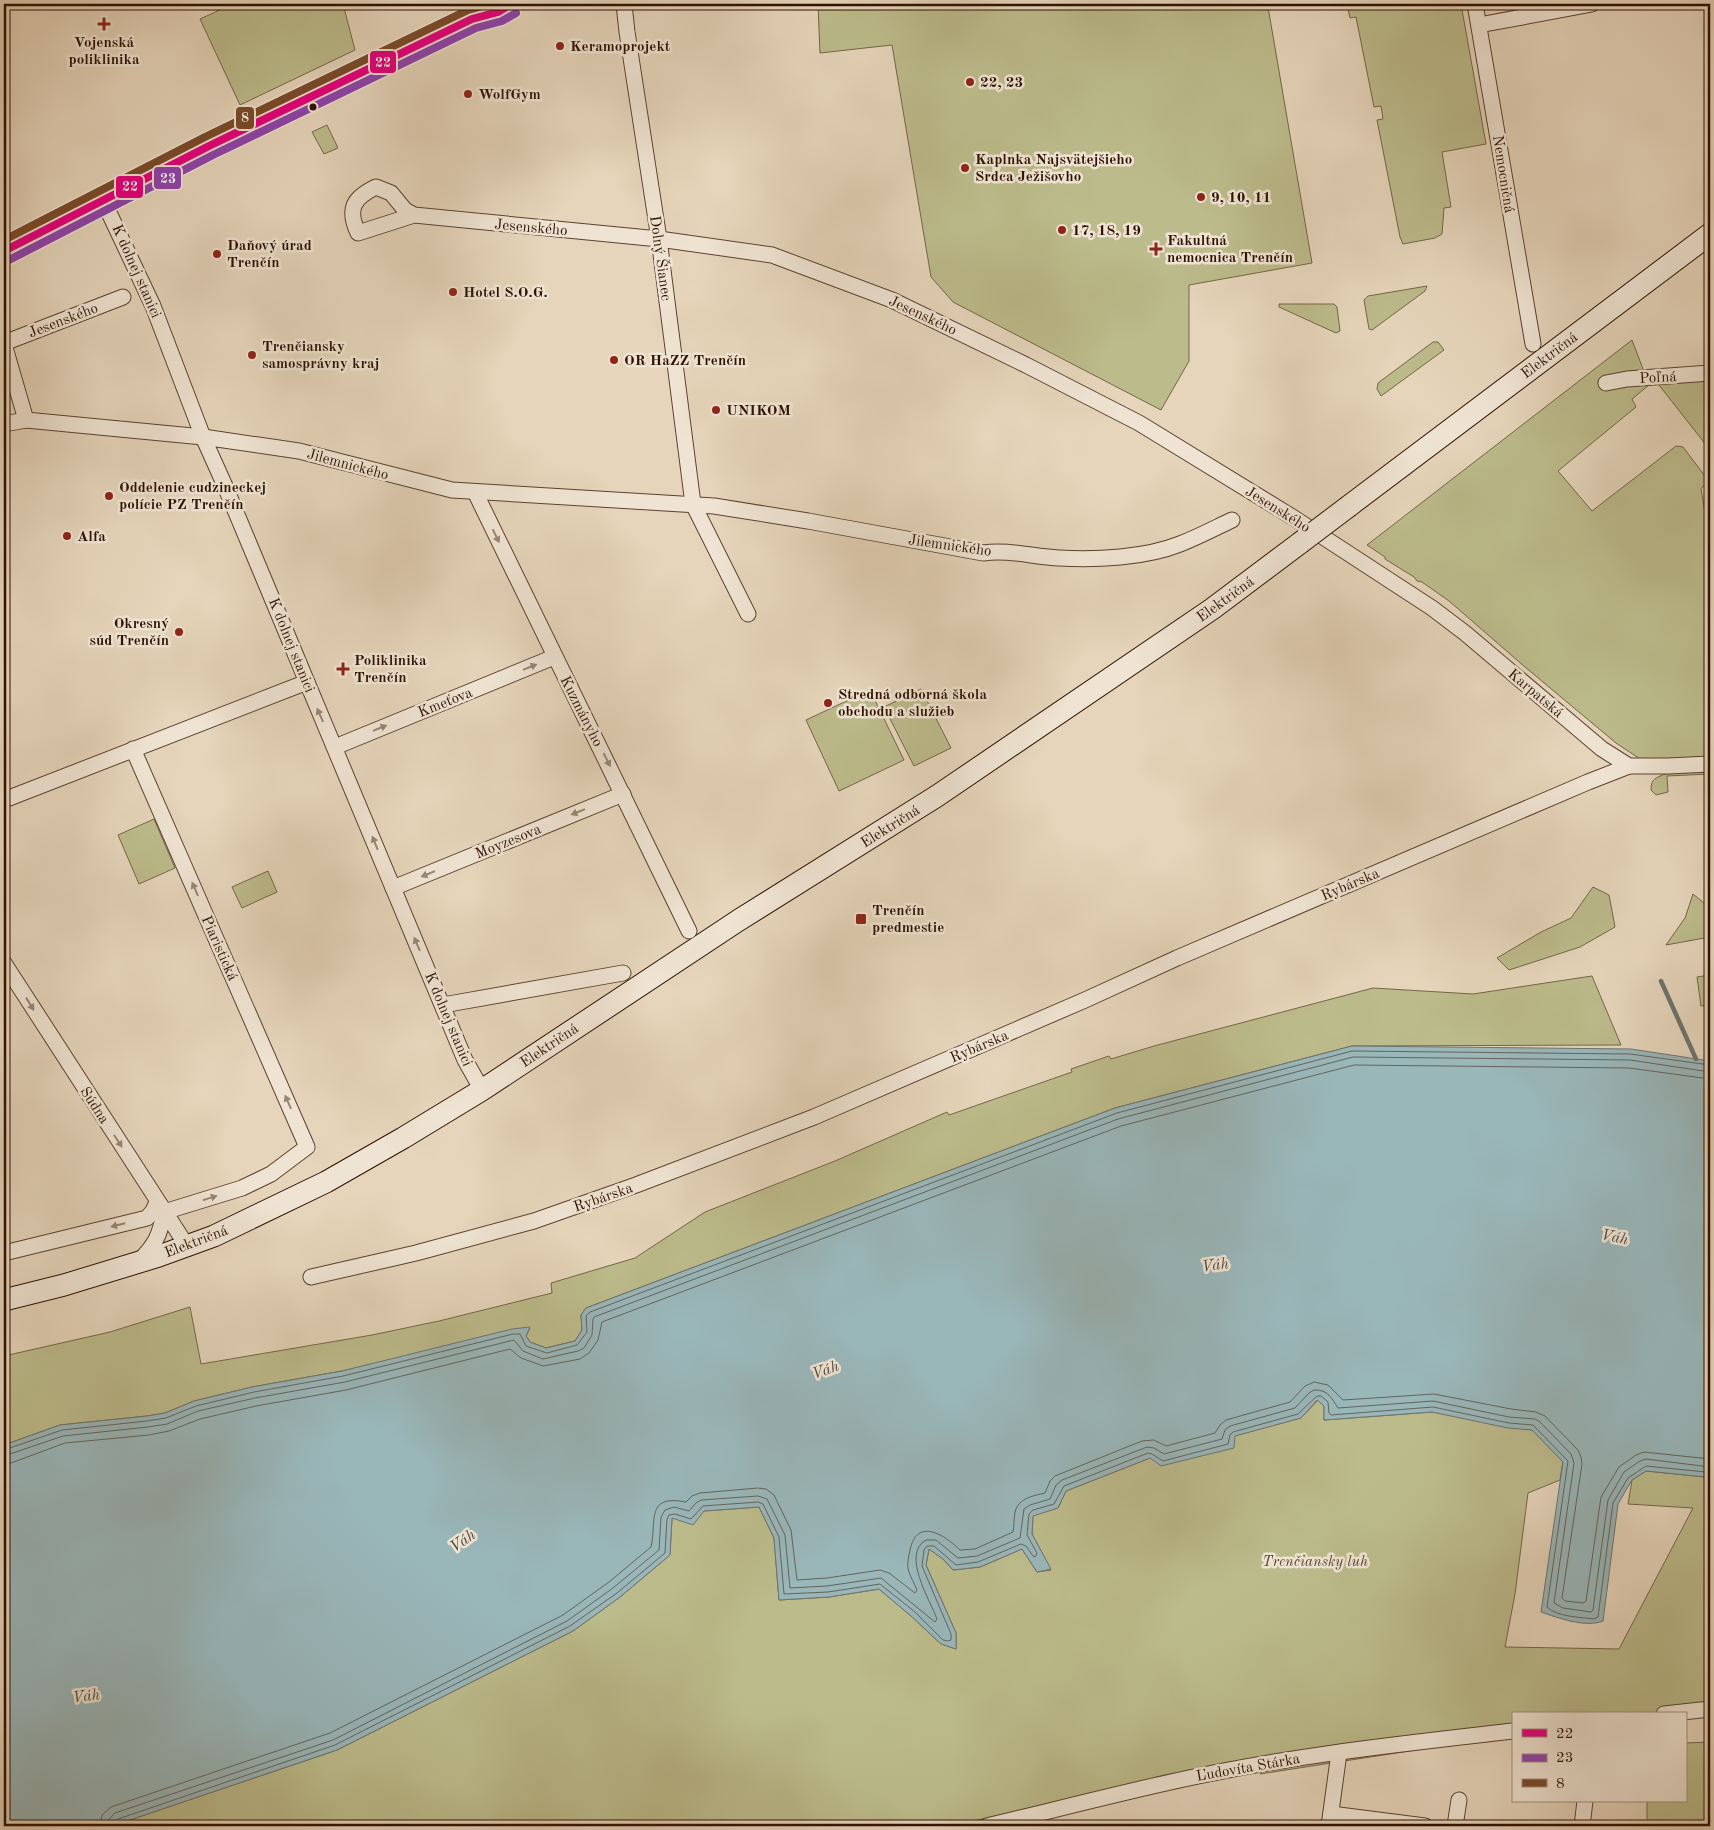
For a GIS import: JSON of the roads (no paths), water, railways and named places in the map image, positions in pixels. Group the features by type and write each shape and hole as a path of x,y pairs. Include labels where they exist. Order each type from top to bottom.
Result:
{"main road":[{"name":"Električná","path":"4,1300 64,1285 137,1263 187,1246 246,1222 326,1182 482,1090 739,920 945,791 1212,609 1710,234"}],"street":[{"path":"472,19 489,4"},
{"path":"4,251 305,99 472,19 498,12 511,4"},
{"name":"Nemocničná","path":"1476,4 1533,344"},
{"path":"1479,25 1592,4"},
{"name":"Dolný Šianec","path":"622,7 659,239 693,504"},
{"name":"K dolnej stanici","path":"104,200 153,306 203,437 226,486 465,1060 482,1090"},
{"name":"Jesenského","path":"414,215 659,239 772,255 892,300 1026,365 1139,423 1378,572"},
{"name":"Jesenského","path":"26,420 4,343 123,297"},
{"name":"Poľná","path":"1606,382 1710,374"},
{"name":"Jilemnického","path":"4,424 26,420 203,437 299,451 430,485 475,492 693,504 808,520 983,553 993,551 1047,558 1082,559 1111,557 1164,549 1180,544 1232,520"},
{"name":"Kuzmányho","path":"475,492 689,930"},
{"path":"693,504 748,614"},
{"name":"Karpatská","path":"1378,572 1432,608 1465,633 1602,749 1630,766"},
{"name":"Kmeťova","path":"335,747 554,657"},
{"path":"4,800 306,682"},
{"name":"Piaristická","path":"133,750 308,1147 271,1174 242,1188 161,1207"},
{"path":"1630,766 1710,764"},
{"name":"Rybárska","path":"311,1277 450,1244 534,1221 636,1185 814,1117 1086,1000 1177,958 1588,782 1630,766"},
{"name":"Moyzesova","path":"394,888 623,794"},
{"name":"Súdna","path":"4,963 187,1246"},
{"path":"443,1005 623,973"},
{"path":"4,1253 147,1218 153,1211 161,1207 161,1230 156,1242 137,1263"},
{"path":"1682,1712 1710,1709"},
{"name":"Ľudovíta Stárka","path":"987,1826 1176,1780 1305,1757 1512,1731"},
{"path":"1339,1753 1330,1820 1425,1826"},
{"path":"1455,1826 1459,1800"},
{"path":"1582,1826 1585,1802"}],"water":[{"name":"Váh","path":"1352,1046 1631,1049 1710,1061 1710,1479 1646,1471 1632,1480 1618,1504 1603,1621 1580,1623 1541,1612 1563,1462 1532,1430 1508,1428 1432,1412 1324,1420 1324,1406 1317,1400 1301,1418 1235,1436 1234,1448 1161,1466 1150,1458 1066,1491 1058,1508 1033,1516 1032,1534 1051,1569 1037,1572 1022,1549 980,1567 953,1570 943,1559 929,1549 926,1565 956,1633 956,1649 941,1644 879,1589 829,1597 779,1600 774,1538 759,1507 704,1511 693,1525 672,1518 670,1555 620,1597 573,1631 337,1750 112,1826 4,1826 4,1445 60,1425 165,1413 194,1401 252,1387 342,1371 512,1329 530,1327 526,1336 530,1342 546,1348 575,1341 582,1330 581,1315 586,1308 1115,1108"}],"waterway":[{"path":"1661,981 1696,1059"}],"place":[{"name":"Vojenská poliklinika","path":"104,24"},
{"name":"Keramoprojekt","path":"560,46"},
{"name":"22, 23","path":"970,82"},
{"name":"WolfGym","path":"468,94"},
{"name":"Kaplnka Najsvätejšieho Srdca Ježišovho","path":"965,168"},
{"name":"9, 10, 11","path":"1201,197"},
{"name":"17, 18, 19","path":"1062,230"},
{"name":"Fakultná nemocnica Trenčín","path":"1156,249"},
{"name":"Daňový úrad Trenčín","path":"217,254"},
{"name":"Hotel S.O.G.","path":"453,292"},
{"name":"Trenčiansky samosprávny kraj","path":"252,355"},
{"name":"OR HaZZ Trenčín","path":"614,360"},
{"name":"UNIKOM","path":"716,410"},
{"name":"Oddelenie cudzineckej polície PZ Trenčín","path":"109,496"},
{"name":"Alfa","path":"67,536"},
{"name":"Okresný súd Trenčín","path":"179,632"},
{"name":"Poliklinika Trenčín","path":"343,669"},
{"name":"Stredná odborná škola obchodu a služieb","path":"828,703"},
{"name":"Trenčín predmestie","path":"861,919"}],"park label":[{"name":"Trenčiansky luh","path":"1315,1561"}]}
